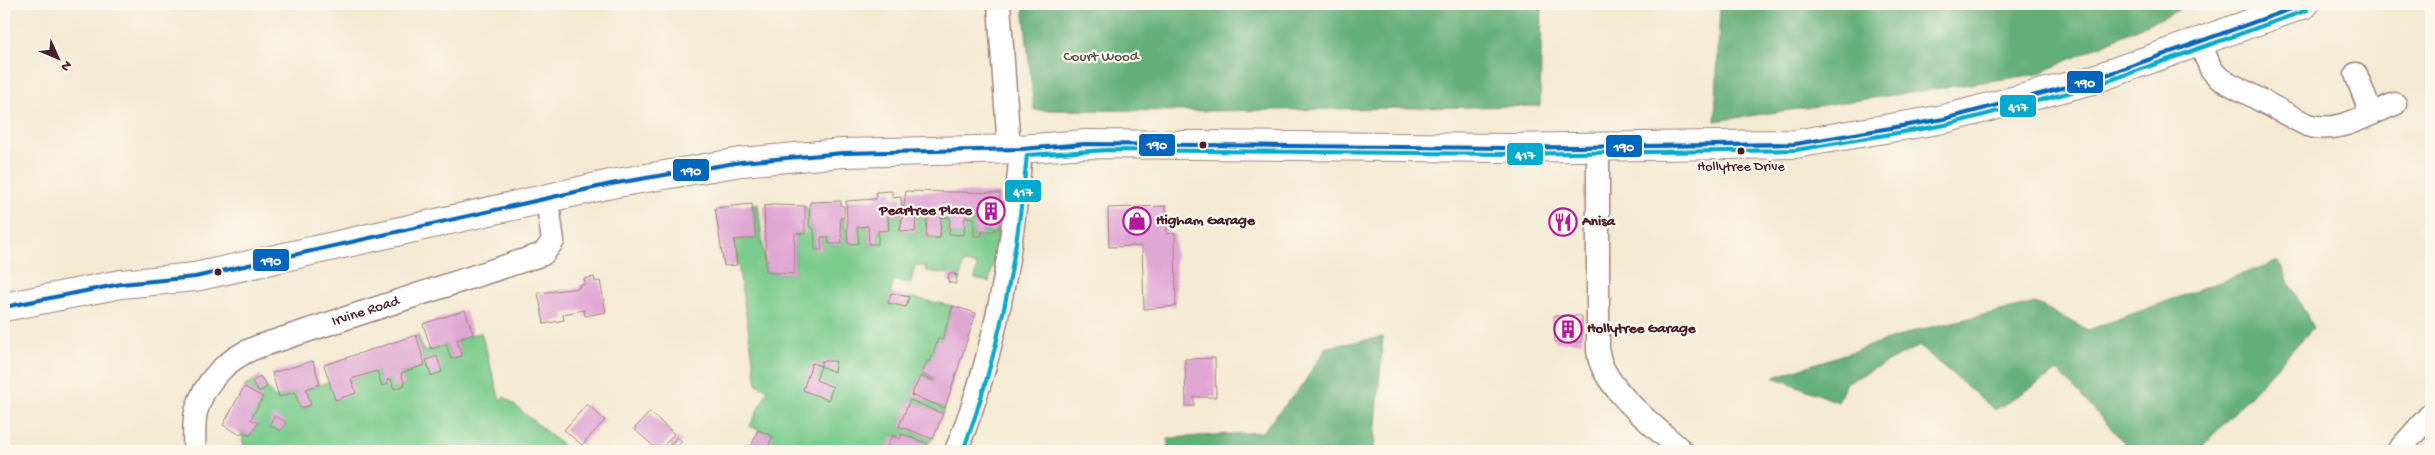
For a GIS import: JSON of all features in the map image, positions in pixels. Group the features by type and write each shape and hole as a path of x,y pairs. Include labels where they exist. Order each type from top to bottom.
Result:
{"main road":[{"path":"4,306 122,284 195,277 611,184 741,162 843,153 1015,149 1108,144 1598,147 1795,144 1932,121 2089,81 2305,4"}],"street":[{"path":"956,451 980,381 995,322 1010,246 1015,149 999,4"},
{"path":"2199,41 2211,69 2218,78 2307,125 2323,128 2334,127 2395,104"},
{"path":"2356,74 2371,114"},
{"path":"1598,147 1598,350 1600,362 1612,385 1682,451"},
{"name":"Irvine Road","path":"194,451 196,414 200,402 211,380 233,359 257,347 543,254 553,242 547,198"},
{"path":"2398,451 2431,414"}],"green space":[{"name":"Court Wood","path":"1023,4 1542,4 1540,106 1208,111 1034,110"},
{"path":"1720,4 2192,4 2038,74 1715,121"},
{"path":"758,203 766,272 794,274 795,233 804,233 805,206 809,211 809,226 814,229 815,250 822,249 821,237 828,237 829,244 841,243 840,218 844,218 849,244 858,243 857,227 868,226 869,244 878,244 878,231 889,230 888,216 902,215 900,231 915,232 916,216 927,216 926,238 940,238 941,217 950,218 949,234 964,235 965,217 974,218 974,236 982,236 982,231 1000,230 989,282 975,279 977,265 963,263 960,280 957,280 957,275 926,271 926,267 915,265 911,283 893,280 889,303 906,307 909,297 953,306 942,340 938,339 930,362 927,361 922,374 935,379 934,381 921,376 911,395 945,408 943,414 910,400 899,426 933,439 928,444 902,434 900,439 892,435 886,451 766,451 772,436 750,426 768,390 757,384 734,240 756,238 752,204"},
{"path":"2278,261 2313,328 2198,451 2132,451 2058,371 1995,410 1919,346 1846,383 1838,402 1774,377 1918,330 2036,303 2088,330"},
{"path":"481,332 500,400 505,397 567,449 566,451 244,451 242,432 250,436 258,423 251,419 263,397 244,387 260,376 274,398 295,392 301,408 311,405 306,389 329,382 356,393 351,379 377,371 382,386 388,384 387,380 391,379 394,389 404,385 401,373 425,365 416,335 418,334 423,351 446,344 451,359 462,356 457,340"},
{"path":"1383,337 1374,451 1168,451 1168,438 1262,432 1303,384 1327,347"}],"building":[{"path":"892,191 892,198 901,197 902,215 888,216 889,230 878,231 878,244 869,244 868,226 857,227 859,243 848,244 846,201 876,199 876,192"},
{"path":"906,191 1000,193 999,229 982,231 982,236 974,236 974,218 965,217 964,235 949,234 950,218 941,217 940,238 926,238 927,216 916,216 915,232 900,231"},
{"path":"841,201 841,206 844,206 844,218 840,218 842,244 829,244 828,237 821,237 822,250 815,250 814,229 809,226 810,202"},
{"path":"752,204 756,238 734,240 737,265 724,266 715,208"},
{"path":"764,206 805,206 805,234 795,233 794,274 766,272"},
{"path":"1166,206 1167,234 1175,233 1176,306 1144,309 1142,246 1109,247 1108,208"},
{"path":"949,273 957,275 956,284 948,282"},
{"path":"594,277 595,282 600,281 606,312 585,316 584,310 563,314 564,320 544,324 538,293 579,288 579,285 585,284 584,279"},
{"path":"891,293 909,297 906,307 888,303"},
{"path":"953,306 976,313 945,408 911,395 921,376 934,381 935,379 922,374 927,361 930,362 938,339 942,340"},
{"path":"465,310 473,334 457,340 462,356 451,359 446,344 431,349 423,324"},
{"name":"Hollytree Garage","path":"1554,316 1582,316 1582,342 1555,342"},
{"path":"416,335 425,365 401,373 405,385 394,389 391,379 387,380 388,384 382,386 377,371 351,379 356,393 335,400 324,365"},
{"path":"437,356 442,372 431,376 426,360"},
{"path":"1215,358 1216,397 1194,397 1194,406 1186,406 1185,359"},
{"path":"313,361 320,384 306,389 311,405 300,408 295,392 279,397 272,373"},
{"path":"821,361 836,361 834,372 821,366"},
{"path":"812,363 821,366 816,380 833,387 828,400 803,390"},
{"path":"260,376 267,387 259,392 252,382"},
{"path":"244,387 263,397 251,419 258,423 250,436 242,432 241,435 223,425"},
{"path":"910,400 943,414 933,439 899,426"},
{"path":"587,404 605,420 582,445 564,430"},
{"path":"650,412 674,434 659,451 634,429"},
{"path":"274,416 286,422 281,431 269,425"},
{"path":"758,430 773,436 766,451 749,451"},
{"path":"902,434 928,444 925,451 885,451 892,435 900,439"},
{"path":"677,437 682,441 674,450 669,446"},
{"path":"284,446 300,447 301,451 284,451"},
{"path":"221,447 245,448 244,451 221,451"}],"transit line":[{"name":"190","path":"4,307 121,284 195,277 611,184 741,162 843,153 1021,149 1085,144 1507,148 1795,144 1944,119 2089,81 2305,4"},
{"name":"417","path":"963,451 987,379 1005,305 1018,231 1027,155 1108,150 1507,154 1796,150 1945,125 2091,87 2307,10"}],"place":[{"name":"Hollytree Drive","path":"1741,151"},
{"name":"Peartree Place","path":"991,211"},
{"name":"Higham Garage","path":"1137,221"},
{"name":"Anisa","path":"1563,222"},
{"name":"Hollytree Garage","path":"1568,329"}]}
